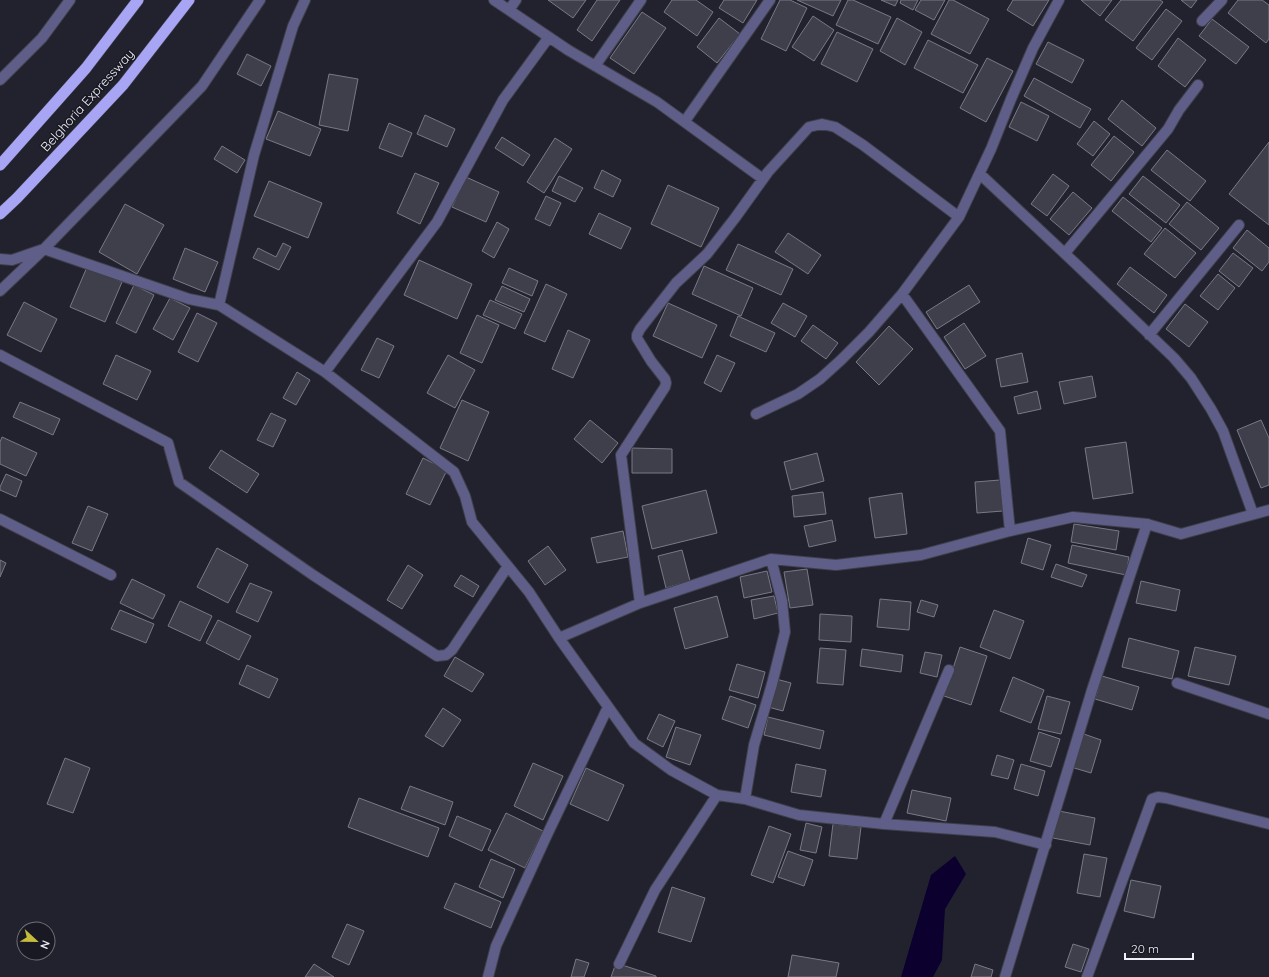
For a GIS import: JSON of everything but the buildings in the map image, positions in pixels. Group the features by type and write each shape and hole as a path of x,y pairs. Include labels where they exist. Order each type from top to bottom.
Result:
{"highway":[{"name":"Belghoria Expressway","path":"0,165 86,68 138,0"},
{"name":"Belghoria Expressway","path":"0,214 17,198 123,85 189,0"}],"street":[{"path":"0,80 42,38 70,0"},
{"path":"0,291 44,249 202,86 260,0"},
{"path":"219,305 254,155 293,26 305,0"},
{"path":"494,0 568,50 657,102 763,179"},
{"path":"509,10 516,0"},
{"path":"595,66 641,0"},
{"path":"684,121 770,0"},
{"path":"756,414 798,394 820,379 869,332 902,294 959,217 980,174 1033,48 1059,0"},
{"path":"1202,21 1222,0"},
{"path":"325,372 437,222 503,100 549,37"},
{"path":"1064,253 1168,128 1179,110 1198,86"},
{"path":"640,603 620,455 665,387 666,383 644,350 637,335 640,329 676,283 707,254 768,172 809,127 822,124 834,127 863,145 959,217"},
{"path":"980,174 1174,358 1191,378 1223,431 1253,514"},
{"path":"1149,335 1239,225"},
{"path":"0,259 12,260 44,249 189,299 219,305 325,372 454,472 465,496 472,522 529,592 559,638 634,743 671,770 717,795 745,799 799,815 884,824 995,832 1046,845"},
{"path":"902,294 1000,431 1010,531"},
{"path":"0,355 168,443 179,482 313,575 437,656 446,655 452,650 508,566"},
{"path":"559,638 640,603 771,559 836,565 920,555 1010,531 1073,517 1147,524 1181,534 1269,510"},
{"path":"0,519 111,575"},
{"path":"1005,977 1092,690 1147,524"},
{"path":"745,799 754,745 772,684 785,632 782,601 771,559"},
{"path":"884,824 949,670"},
{"path":"1177,683 1269,714"},
{"path":"488,977 496,946 608,707"},
{"path":"619,964 655,890 717,795"},
{"path":"1088,977 1152,799 1158,797 1166,798 1269,824"}],"shaded area":[{"path":"955,856 966,874 945,909 942,960 933,977 901,977 931,875"}]}
